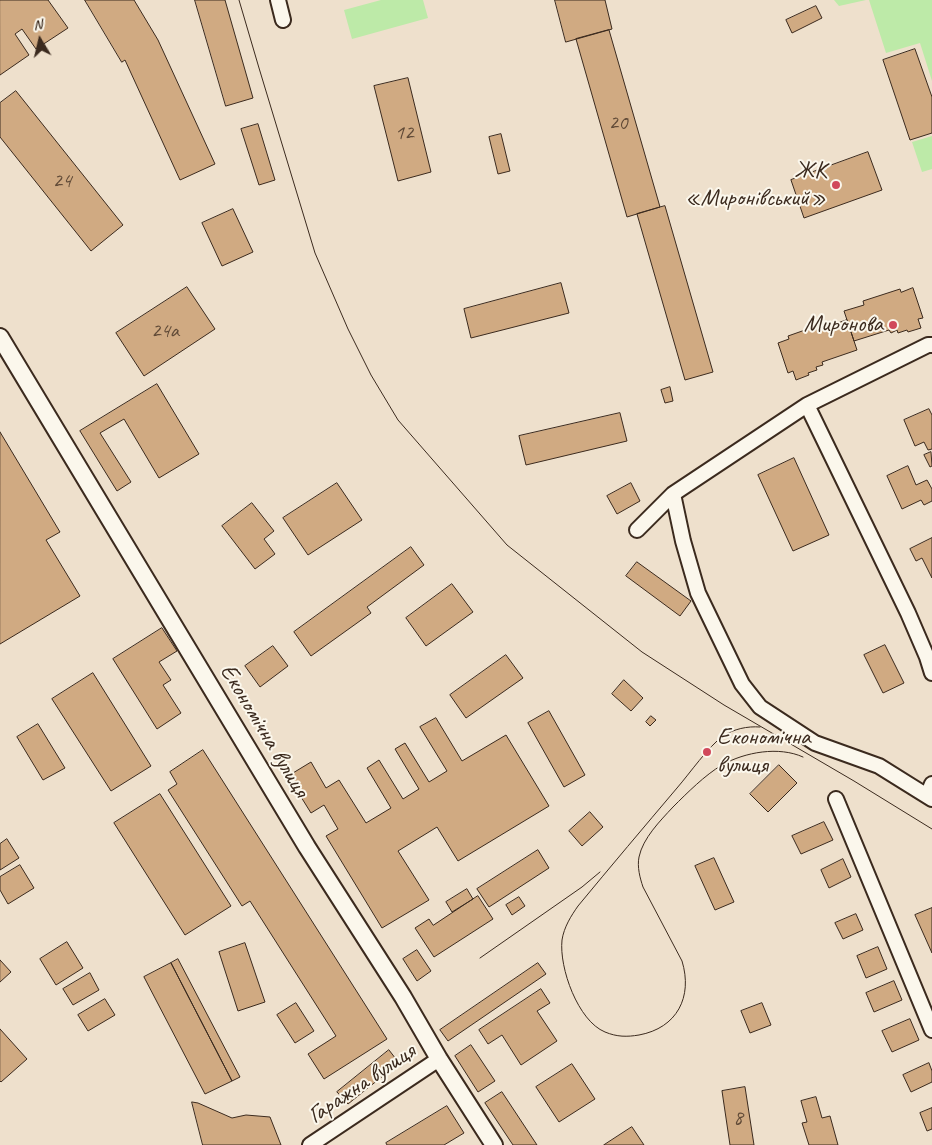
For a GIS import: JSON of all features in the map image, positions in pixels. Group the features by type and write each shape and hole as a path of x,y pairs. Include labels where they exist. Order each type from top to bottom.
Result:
{"street":[{"path":"278,0 283,20"},
{"name":"Економічна вулиця","path":"0,337 306,847 403,997 439,1060 494,1145"},
{"path":"636,530 674,494 807,405 931,347"},
{"path":"807,405 908,613 932,673"},
{"path":"674,494 683,541 698,593 742,684 760,707 815,743 879,766 930,793"},
{"path":"836,799 932,1030"},
{"name":"Гаражна вулиця","path":"310,1145 439,1060"}],"green space":[{"path":"381,0 423,0 428,18 352,39 344,10"},
{"path":"834,0 866,0 839,6"},
{"path":"869,0 932,0 932,81 920,43 886,53"},
{"path":"932,136 932,169 922,172 912,142"}],"building":[{"path":"0,0 48,0 68,28 36,49 22,29 15,34 29,55 0,75"},
{"path":"85,0 134,0 158,40 215,164 180,180 125,60 122,62"},
{"path":"195,0 225,0 253,98 226,106"},
{"path":"555,0 605,0 612,29 566,42"},
{"path":"816,6 822,18 792,33 786,20"},
{"path":"609,30 660,207 627,217 576,39"},
{"path":"915,49 932,97 932,133 910,140 883,60"},
{"path":"408,78 431,172 398,181 374,86"},
{"path":"16,91 123,225 91,251 0,137 0,103"},
{"path":"258,124 275,180 259,185 241,129"},
{"path":"501,134 510,171 498,174 489,137"},
{"name":"ЖК «Миронівський»","path":"868,152 882,190 804,218 791,180"},
{"path":"665,206 713,372 685,380 637,214"},
{"path":"233,209 253,252 222,266 202,223"},
{"path":"561,283 569,313 471,338 464,309"},
{"path":"187,287 215,329 144,376 116,333"},
{"path":"913,288 923,318 918,319 921,328 898,333 897,330 891,333 889,330 854,341 844,311 864,305 863,301 900,289 901,292"},
{"path":"847,320 857,350 822,362 823,365 816,367 817,370 796,380 793,371 788,373 778,343 789,339 788,336 825,323 826,327"},
{"path":"157,384 199,454 159,478 124,419 100,433 131,482 117,491 80,431"},
{"path":"670,387 673,401 665,403 661,390"},
{"path":"929,409 932,415 932,449 928,450 924,442 915,446 904,420"},
{"path":"620,413 627,441 526,465 519,436"},
{"path":"0,432 60,532 46,540 80,596 0,644"},
{"path":"931,452 932,466 930,467 924,455"},
{"path":"794,458 829,535 793,551 758,475"},
{"path":"908,466 916,485 927,480 932,489 932,501 924,505 921,500 902,509 887,476"},
{"path":"337,483 362,520 308,555 283,518"},
{"path":"631,483 640,501 617,514 607,496"},
{"path":"252,503 274,531 264,539 275,554 255,569 222,526"},
{"path":"932,538 932,578 922,558 916,561 910,549"},
{"path":"411,547 424,565 367,607 371,613 311,656 294,632"},
{"path":"637,562 691,601 680,616 626,576"},
{"path":"452,584 473,612 426,646 406,618"},
{"path":"162,628 177,651 159,662 171,680 163,685 181,713 157,729 113,659"},
{"path":"885,645 904,683 883,693 864,655"},
{"path":"273,646 288,666 260,687 245,666"},
{"path":"506,655 523,678 466,718 450,695"},
{"path":"93,673 151,766 111,791 52,699"},
{"path":"624,680 643,698 631,711 612,694"},
{"path":"549,711 585,775 564,787 528,723"},
{"path":"651,716 656,720 650,726 646,722"},
{"path":"436,718 462,761 506,735 549,806 458,861 437,827 398,851 429,900 382,928 326,836 338,829 324,805 311,813 288,776 311,762 326,788 339,780 366,823 391,808 367,768 379,760 403,799 419,789 395,749 405,743 429,782 447,771 420,727"},
{"path":"38,724 65,768 43,780 17,737"},
{"path":"203,750 387,1039 324,1079 308,1054 336,1036 250,901 242,906 168,790 177,784 170,772"},
{"path":"779,765 797,783 768,812 750,794"},
{"path":"160,794 231,906 185,935 114,823"},
{"path":"590,812 603,827 582,846 569,831"},
{"path":"824,822 833,840 801,854 792,836"},
{"path":"7,839 19,858 0,870 0,844"},
{"path":"538,850 549,868 489,907 477,889"},
{"path":"714,858 734,902 715,910 695,866"},
{"path":"843,859 851,877 829,888 821,870"},
{"path":"20,865 34,888 8,904 0,890 0,877"},
{"path":"467,889 473,899 452,912 446,902"},
{"path":"478,896 493,919 434,957 415,928 429,919 433,925"},
{"path":"519,897 525,906 512,915 506,905"},
{"path":"932,908 932,953 915,915"},
{"path":"856,914 863,930 843,939 835,923"},
{"path":"67,942 83,968 56,985 40,959"},
{"path":"245,943 265,1002 238,1011 219,952"},
{"path":"878,947 887,969 866,978 857,956"},
{"path":"417,950 431,971 417,981 403,959"},
{"path":"178,959 240,1077 232,1081 171,963"},
{"path":"0,960 11,972 0,982"},
{"path":"171,963 232,1081 205,1094 144,977"},
{"path":"538,963 546,974 448,1041 440,1030"},
{"path":"90,973 99,990 73,1005 63,989"},
{"path":"894,981 902,1000 874,1012 866,993"},
{"path":"541,989 550,1003 537,1011 557,1041 521,1065 502,1035 488,1044 479,1030"},
{"path":"105,999 115,1015 88,1031 78,1015"},
{"path":"296,1003 314,1031 295,1043 277,1015"},
{"path":"762,1003 771,1025 750,1033 741,1011"},
{"path":"910,1019 919,1040 892,1052 882,1031"},
{"path":"0,1029 27,1059 1,1082 0,1081"},
{"path":"471,1045 495,1081 478,1092 455,1056"},
{"path":"389,1050 399,1063 348,1104 337,1092"},
{"path":"929,1063 932,1071 932,1082 911,1092 903,1075"},
{"path":"572,1064 595,1099 559,1122 536,1087"},
{"path":"745,1087 754,1145 730,1145 722,1091"},
{"path":"502,1092 537,1145 513,1145 485,1103"},
{"path":"816,1097 822,1118 830,1116 838,1145 809,1145 802,1123 807,1122 801,1101"},
{"path":"192,1102 232,1118 246,1115 270,1117 281,1145 203,1145"},
{"path":"447,1106 464,1133 444,1145 387,1145 386,1143"},
{"path":"932,1108 932,1129 927,1131 920,1113"},
{"path":"632,1127 644,1145 604,1145"}],"tram line":[{"path":"239,0 315,253 348,329 371,375 398,420 507,545 642,652 724,705 932,829"},
{"path":"760,727 736,730 723,736 711,747 570,918 562,940 562,952 567,979 586,1017 595,1026 605,1032 622,1036 639,1035 652,1031 663,1026 672,1018 679,1009 683,998 685,974 682,961 643,887 639,872 638,861 641,850 653,830 696,784 731,760 751,754 773,751 803,757"},
{"path":"480,958 582,887 600,872"}],"place":[{"name":"ЖК «Миронівський»","path":"836,185"},
{"name":"Миронова","path":"893,325"},
{"name":"Економічна вулиця","path":"707,752"}]}
